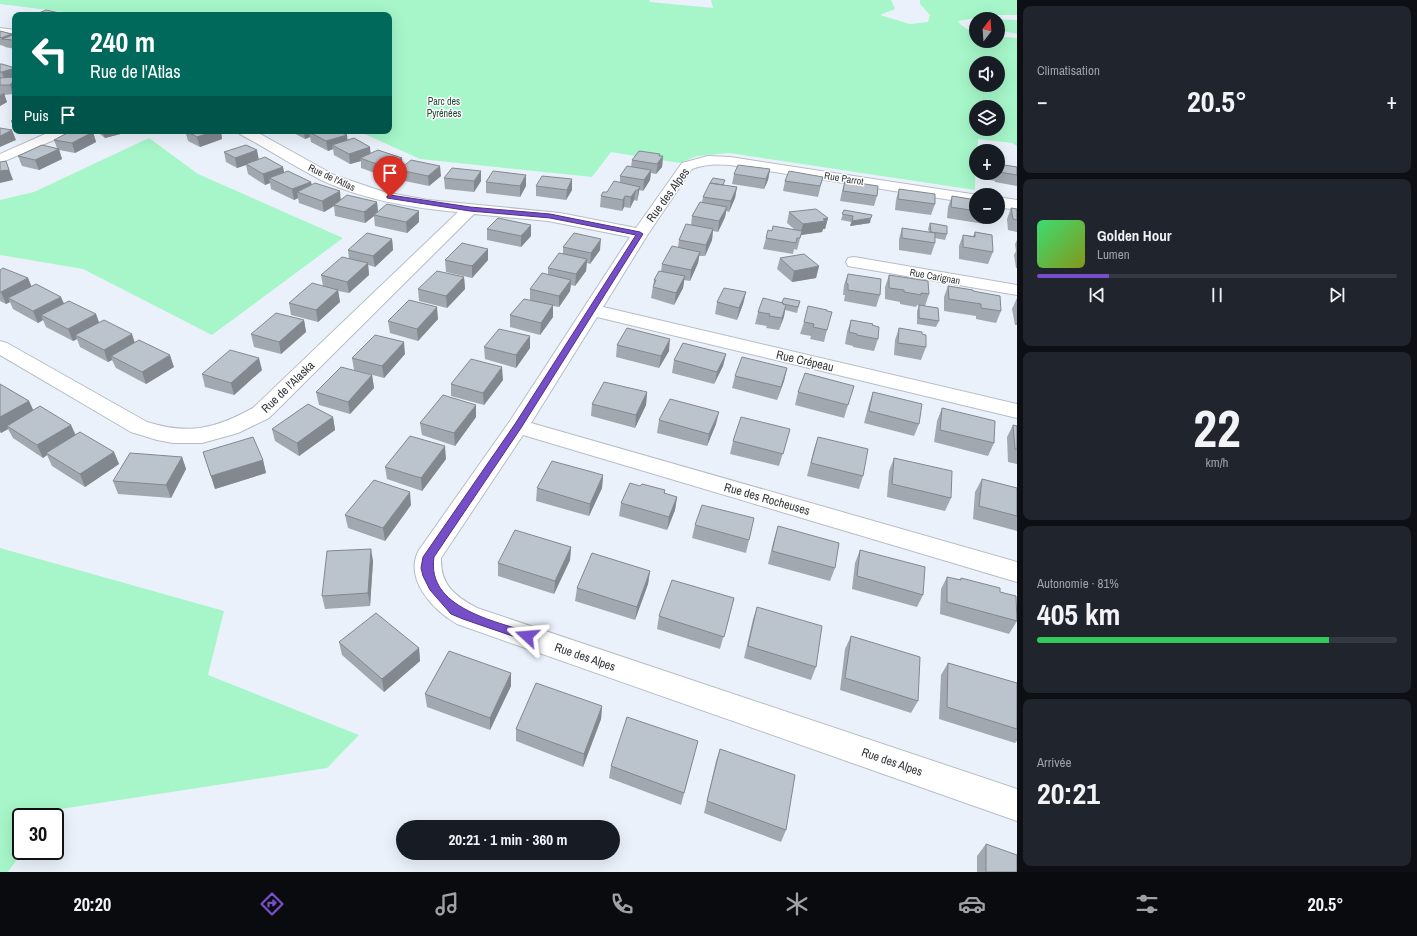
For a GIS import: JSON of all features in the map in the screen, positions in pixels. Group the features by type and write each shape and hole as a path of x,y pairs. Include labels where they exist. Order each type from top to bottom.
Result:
{"street":[{"path":"0,31 12,33"},
{"path":"0,159 57,134"},
{"name":"Rue de l'Atlas","path":"250,134 326,176 358,189 402,200 470,209 550,216 640,234"},
{"name":"Rue Parrot","path":"712,159 969,197"},
{"name":"Rue des Alpes","path":"712,159 688,166 640,234 518,426 428,557 427,568 435,590 455,610 467,616 1017,805"},
{"path":"1005,203 1017,205"},
{"name":"Rue de l'Alaska","path":"0,346 139,427 161,435 186,437 212,436 239,425 261,413 470,209"},
{"name":"Rue Carignan","path":"854,262 1017,290"},
{"name":"Rue Crépeau","path":"592,310 1017,411"},
{"name":"Rue des Rocheuses","path":"518,426 1017,572"}],"green space":[{"name":"Parc des Pyrénées","path":"0,0 649,0 650,2 713,8 711,0 891,0 895,9 880,15 910,24 928,22 930,15 920,4 920,0 1017,0 1017,15 1005,15 1005,12 969,12 969,19 958,21 969,30 969,48 1005,48 1005,37 1017,38 1017,146 1012,143 978,139 978,144 969,144 969,180 975,180 975,188 969,189 729,153 697,156 680,163 611,152 592,177 420,159 365,134 392,134 392,12 64,12 0,4"},
{"path":"1005,19 1017,20 1017,34 1005,31"},
{"path":"149,138 198,174 343,238 212,335 83,269 0,255 0,200 34,192"},
{"path":"0,548 224,611 208,675 359,735 327,768 64,808 12,808 12,860 17,860 8,872 0,872"}],"building":[{"path":"46,10 55,12 41,12"},
{"path":"0,31 12,34 1,38"},
{"path":"12,35 12,40 2,39"},
{"path":"0,64 12,67 12,69 0,72"},
{"path":"12,77 12,83 10,85 0,85 0,78"},
{"path":"0,128 12,130 0,136"},
{"path":"65,134 89,134 72,143 54,140"},
{"path":"192,134 206,134 197,137"},
{"path":"313,134 347,135 326,141"},
{"path":"354,138 370,147 349,154 332,145"},
{"path":"42,145 59,149 35,160 18,156"},
{"path":"246,145 257,150 235,158 224,152"},
{"path":"378,150 402,158 385,167 360,158"},
{"path":"639,151 660,154 659,156 663,156 657,164 632,160"},
{"path":"265,157 283,167 263,174 246,164"},
{"path":"411,160 440,166 428,176 399,170"},
{"path":"6,161 9,170 0,171 0,162"},
{"path":"738,165 770,169 766,179 734,174"},
{"path":"1005,165 1017,167 1017,175 1005,173"},
{"path":"627,166 651,170 644,180 620,176"},
{"path":"452,168 481,171 474,181 444,178"},
{"path":"288,171 311,182 292,189 269,178"},
{"path":"493,171 526,175 520,186 486,182"},
{"path":"789,171 823,177 820,186 785,181"},
{"path":"542,176 572,179 567,190 536,186"},
{"path":"713,178 725,180 723,185 710,183"},
{"path":"614,181 640,187 631,197 625,196 623,200 601,196 603,192 607,192"},
{"path":"845,181 878,186 877,196 843,191"},
{"path":"315,183 340,191 322,201 297,192"},
{"path":"710,183 737,187 731,201 703,197"},
{"path":"899,189 935,194 935,204 898,199"},
{"path":"347,195 377,202 364,212 334,205"},
{"path":"952,196 969,199 969,210 951,207"},
{"path":"700,202 727,207 719,221 692,216"},
{"path":"387,204 419,211 406,222 374,215"},
{"path":"1011,208 1017,209 1017,220 1013,219"},
{"path":"816,209 828,218 823,219 825,221 803,224 789,212"},
{"path":"844,210 872,215 871,218 852,221 853,216 842,214"},
{"path":"498,218 531,225 521,236 487,229"},
{"path":"930,223 947,226 947,234 931,232"},
{"path":"686,224 713,229 706,245 679,240"},
{"path":"773,226 802,231 800,238 797,238 796,243 766,238 768,230 772,231"},
{"path":"902,228 935,233 935,243 902,238"},
{"path":"975,232 992,235 993,252 963,247 963,235 975,237"},
{"path":"367,233 392,239 373,256 348,250"},
{"path":"574,233 601,239 591,253 563,247"},
{"path":"462,243 488,249 472,266 445,260"},
{"path":"672,246 700,252 691,270 662,264"},
{"path":"559,253 587,259 576,274 548,268"},
{"path":"804,254 819,266 794,271 780,258"},
{"path":"342,257 368,263 347,282 321,275"},
{"path":"3,268 28,278 0,292 0,270"},
{"path":"437,271 464,277 446,296 418,289"},
{"path":"659,271 685,276 676,293 653,287 656,280 654,280"},
{"path":"542,273 571,280 559,296 530,289"},
{"path":"848,274 881,279 880,295 848,290 848,284 846,283"},
{"path":"889,275 928,281 929,294 921,293 921,295 904,292 904,290 889,288"},
{"path":"312,283 338,290 316,310 289,303"},
{"path":"36,284 61,297 33,311 8,298"},
{"path":"948,286 1000,296 1001,311 981,308 981,304 949,299"},
{"path":"724,288 746,292 739,308 717,302"},
{"path":"763,298 786,305 782,318 769,316 770,314 758,312"},
{"path":"784,298 800,301 798,307 783,304 782,302"},
{"path":"524,299 553,305 541,323 510,315"},
{"path":"409,300 437,307 417,329 388,321"},
{"path":"69,301 96,314 68,329 41,315"},
{"path":"919,305 938,308 939,321 919,318"},
{"path":"808,306 832,312 827,330 813,327 814,324 804,322"},
{"path":"276,313 304,320 279,342 251,334"},
{"path":"104,320 132,334 104,350 75,335"},
{"path":"851,320 873,324 872,325 879,327 878,339 849,332"},
{"path":"627,328 670,339 661,356 617,345"},
{"path":"899,328 922,332 922,334 926,335 926,347 898,343"},
{"path":"499,329 530,336 516,355 484,347"},
{"path":"375,335 404,342 382,366 352,358"},
{"path":"139,340 170,355 142,372 111,356"},
{"path":"683,343 726,354 717,372 674,360"},
{"path":"230,350 259,358 231,383 202,374"},
{"path":"742,357 787,368 781,387 735,376"},
{"path":"471,359 502,367 483,393 451,384"},
{"path":"341,367 372,375 348,402 316,392"},
{"path":"805,373 854,386 848,405 798,392"},
{"path":"604,382 647,392 636,415 592,404"},
{"path":"0,384 29,401 0,417"},
{"path":"873,392 922,404 919,424 869,411"},
{"path":"443,395 476,405 454,433 420,423"},
{"path":"670,399 719,412 709,434 659,420"},
{"path":"308,404 333,417 297,443 272,429"},
{"path":"40,406 71,425 37,445 7,426"},
{"path":"942,408 995,421 994,443 940,430"},
{"path":"741,417 790,429 783,454 733,441"},
{"path":"1013,425 1017,426 1017,449 1015,449"},
{"path":"80,432 114,452 80,474 46,453"},
{"path":"410,436 445,446 421,478 385,467"},
{"path":"253,437 263,460 211,476 203,452"},
{"path":"818,437 868,449 863,476 811,463"},
{"path":"130,453 182,457 166,485 113,481"},
{"path":"894,458 952,471 951,498 892,484"},
{"path":"552,461 603,475 590,504 537,488"},
{"path":"982,479 1017,488 1017,516 979,506"},
{"path":"374,480 410,492 383,528 345,515"},
{"path":"630,483 640,486 642,484 665,490 664,493 677,497 669,517 621,503"},
{"path":"702,505 754,518 749,540 695,525"},
{"path":"778,526 839,543 835,568 772,551"},
{"path":"515,530 571,547 555,581 498,563"},
{"path":"371,549 368,593 322,596 327,551"},
{"path":"860,550 925,567 923,595 857,576"},
{"path":"592,553 650,571 637,607 577,588"},
{"path":"947,577 961,580 961,578 1000,588 1000,592 1016,596 1017,621 947,602"},
{"path":"672,580 734,598 724,637 659,616"},
{"path":"757,607 822,626 816,667 748,646"},
{"path":"376,613 419,648 382,679 339,642"},
{"path":"851,636 920,657 918,701 845,678"},
{"path":"449,651 511,673 490,718 425,694"},
{"path":"948,663 1017,683 1017,729 947,707"},
{"path":"536,683 602,706 584,754 516,729"},
{"path":"627,717 698,741 684,793 611,766"},
{"path":"720,749 795,775 786,830 707,801"},
{"path":"986,844 1017,855 1017,872 986,872"}],"route":[{"path":"390,197 470,209 550,216 640,234 518,426 428,557 427,568 435,590 445,602 455,610 467,616 527,636"}]}
